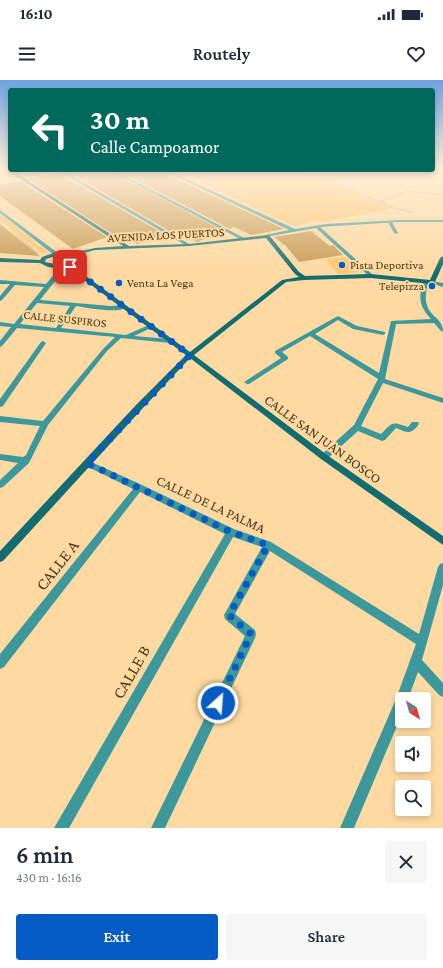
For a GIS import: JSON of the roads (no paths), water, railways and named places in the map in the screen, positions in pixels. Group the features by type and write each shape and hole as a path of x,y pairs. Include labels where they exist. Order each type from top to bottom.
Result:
{"street":[{"path":"62,204 128,247"},
{"path":"118,204 189,245"},
{"path":"176,204 244,239"},
{"path":"236,204 294,231"},
{"path":"0,211 56,254 66,256 67,260 62,264"},
{"path":"304,278 297,273 268,236 317,226 443,221"},
{"path":"317,226 371,276"},
{"name":"AVENIDA LOS PUERTOS","path":"66,256 95,249 189,245 268,236"},
{"path":"43,260 56,254"},
{"path":"432,282 443,258"},
{"name":"CALLE SAN JUAN BOSCO","path":"0,260 43,260 44,265 50,266 62,264 70,267 190,355 324,457 443,541"},
{"path":"0,345 61,270 70,267"},
{"path":"0,558 87,463 190,355 284,281 304,278 371,276 432,282 443,285"},
{"path":"0,282 48,286"},
{"path":"425,282 422,299 425,309 437,321 443,330"},
{"path":"0,299 14,283"},
{"path":"35,301 111,308 125,307"},
{"path":"57,330 74,305"},
{"path":"247,382 286,358 277,352 338,318 355,328 383,333"},
{"path":"324,457 357,427 382,379 393,322 437,321"},
{"name":"CALLE SUSPIROS","path":"0,324 170,341"},
{"name":"CALLE SUSPIROS","path":"123,336 151,326"},
{"path":"311,334 382,379 443,401"},
{"path":"0,485 26,461 45,424 105,350 123,336"},
{"path":"0,404 43,343"},
{"path":"0,419 45,424"},
{"path":"357,427 382,438 395,425 410,430 415,424"},
{"path":"0,457 26,461"},
{"name":"CALLE DE LA PALMA","path":"87,463 139,486 231,532 268,545 422,642"},
{"name":"CALLE A","path":"0,663 139,486"},
{"name":"CALLE B","path":"61,828 231,532"},
{"path":"158,828 251,634 229,615 268,545"},
{"path":"405,692 416,662 443,567"},
{"path":"416,662 443,691"},
{"path":"347,828 395,715"}],"lane":[{"path":"390,222 396,233"}],"place":[{"name":"Pista Deportiva","path":"342,265"},
{"name":"Venta La Vega","path":"119,283"},
{"name":"Telepizza","path":"432,286"}]}
